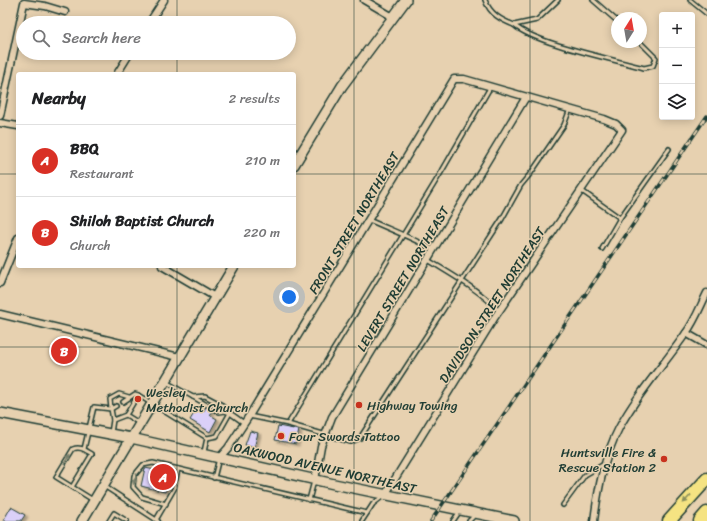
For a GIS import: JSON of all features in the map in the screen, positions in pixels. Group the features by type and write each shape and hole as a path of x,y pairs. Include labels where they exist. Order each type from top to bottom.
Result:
{"highway":[{"path":"669,521 707,479"},
{"path":"700,521 707,513"}],"street":[{"path":"154,16 164,0"},
{"path":"364,0 393,17"},
{"path":"296,162 342,86 406,0"},
{"path":"21,16 24,3 46,6 65,12"},
{"path":"0,116 16,41"},
{"path":"117,72 125,60"},
{"name":"FRONT STREET NORTHEAST","path":"219,458 228,448 249,416 454,79 464,79 491,86"},
{"path":"491,86 570,109"},
{"name":"LEVERT STREET NORTHEAST","path":"315,480 321,446 332,417 526,97"},
{"name":"DAVIDSON STREET NORTHEAST","path":"385,495 499,311 582,191 622,130 616,124 604,119 570,109"},
{"path":"0,123 16,126"},
{"path":"0,283 16,243"},
{"path":"165,268 216,297"},
{"path":"82,521 121,458 139,424 233,268"},
{"path":"594,521 605,464 620,427 696,318 707,293"},
{"path":"0,314 179,357"},
{"path":"686,333 707,345"},
{"name":"OAKWOOD AVENUE NORTHEAST","path":"0,413 131,438 460,511 472,518 514,521"}],"lane":[{"path":"485,0 488,8 501,20 514,25 528,34 552,43 644,68 653,66 656,58 646,48"},
{"path":"514,25 537,20 558,0"},
{"path":"593,0 611,16"},
{"path":"690,0 707,14"},
{"path":"288,424 402,234 442,171 491,86"},
{"path":"249,416 288,424 351,442 360,438 502,219 521,185 564,125 570,109"},
{"path":"602,249 620,218 670,149"},
{"path":"582,191 620,218"},
{"path":"369,220 434,250"},
{"path":"428,260 461,281 493,304 499,311"},
{"path":"164,382 207,405"},
{"path":"111,434 114,420 110,399 119,394 129,397"},
{"path":"123,402 135,394 138,395 152,402 207,438 217,436 230,414"},
{"path":"114,420 126,415 138,395"},
{"path":"193,397 205,396 222,405 225,411 244,423"},
{"path":"84,449 94,407 111,409 116,406"},
{"path":"214,409 219,412 225,411"},
{"path":"126,415 139,424"},
{"path":"203,454 207,438"},
{"path":"72,487 92,454 77,447 73,449 56,477 94,501"},
{"path":"214,478 219,458"},
{"path":"166,504 142,497 133,487 134,476 143,465 153,463 367,513"},
{"path":"563,505 585,475 593,468 605,464"},
{"path":"103,486 156,521 174,489 178,469"},
{"path":"309,500 315,480"},
{"path":"362,521 373,504 385,495"},
{"path":"453,521 460,511"},
{"path":"109,521 114,513 127,521"}],"building":[{"path":"209,402 216,405 211,408 212,412 210,415 217,419 210,432 190,420 198,407 204,411 205,408 209,407"},
{"path":"278,426 299,430 296,444 275,440"},
{"path":"250,431 258,433 254,448 245,445"},
{"path":"145,468 171,473 165,492 141,486"},
{"path":"11,507 25,515 21,521 3,521"}],"railway":[{"path":"431,521 707,116"}],"place":[{"name":"Shiloh Baptist Church","path":"64,351"},
{"name":"Wesley Methodist Church","path":"138,399"},
{"name":"Highway Towing","path":"359,405"},
{"name":"Four Swords Tattoo","path":"281,436"},
{"name":"Huntsville Fire & Rescue Station 2","path":"664,459"},
{"name":"BBQ","path":"163,477"}]}
